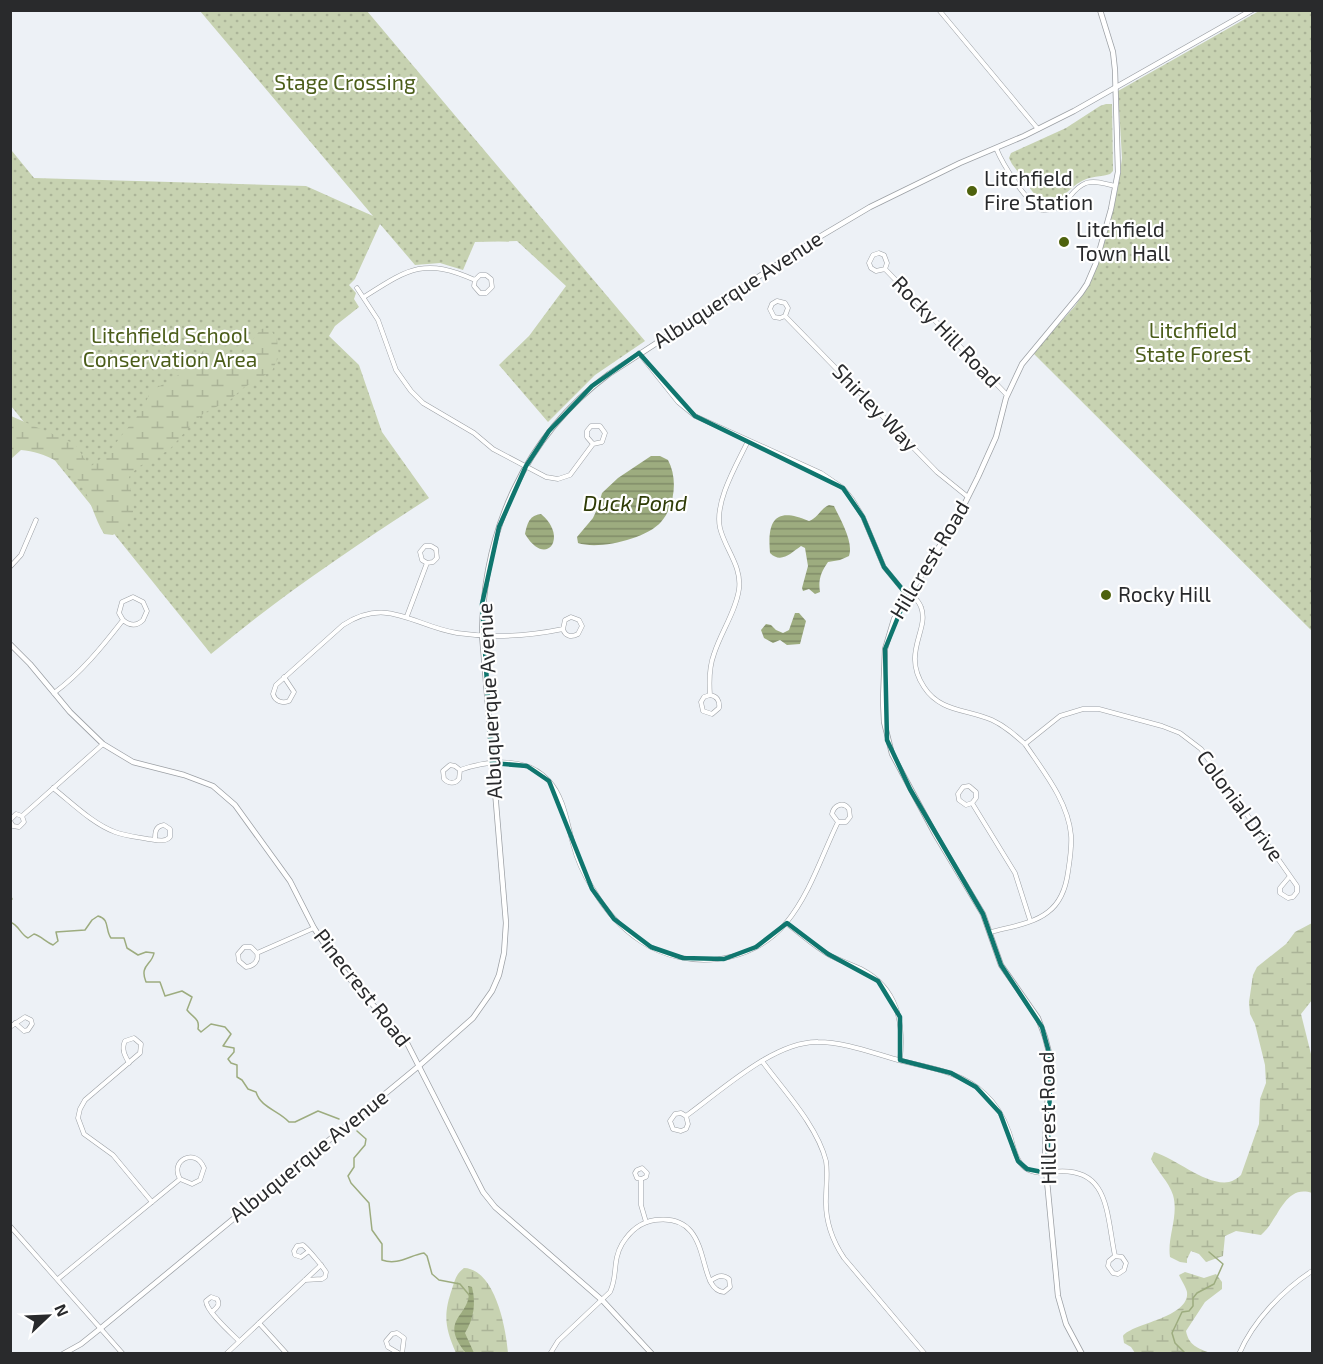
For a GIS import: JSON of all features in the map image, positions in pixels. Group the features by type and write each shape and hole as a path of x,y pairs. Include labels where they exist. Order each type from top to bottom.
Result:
{"street":[{"path":"939,10 1038,129"},
{"name":"Hillcrest Road","path":"1082,1353 1070,1334 1058,1296 1045,1131 1051,1060 1049,1048 1038,1018 1001,965 983,914 892,754 887,740 883,700 885,649 894,619 968,497 996,437 1007,395 1026,359 1066,313 1087,284 1100,248 1115,186 1118,159 1113,52 1100,10"},
{"name":"Albuquerque Avenue","path":"63,1353 81,1344 101,1328 420,1065 467,1025 492,991 502,963 506,942 506,923 482,635 482,604 489,562 506,508 526,466 549,431 575,402 609,374 821,236 860,213 953,166 1038,129 1116,88 1252,10"},
{"path":"996,148 1002,161 1028,198 1042,210 1064,205 1086,183 1115,186"},
{"name":"Rocky Hill Road","path":"879,253 886,258 885,269 879,271 871,268 870,260 873,255 879,253"},
{"path":"364,297 395,278 424,267 447,269 475,280"},
{"name":"Rocky Hill Road","path":"885,269 1007,395"},
{"path":"480,275 486,275 491,279 492,287 486,293 480,293 474,286 475,280 480,275"},
{"path":"357,288 378,320 396,370 417,397 430,409 474,433 493,449 550,478 566,478 574,472 593,444 604,439 605,433 600,426 594,425 587,431 587,437 593,444"},
{"name":"Shirley Way","path":"777,301 785,303 788,311 785,316 777,318 772,315 770,309 772,304 777,301"},
{"name":"Shirley Way","path":"785,316 937,472 968,497"},
{"path":"639,354 687,410 708,423 821,473 848,493 868,526 884,567 919,603 922,612 915,646 915,663 917,674 927,692 946,707 997,722 1025,744 1062,802 1071,836 1067,877 1062,892 1052,909 1044,915 991,932"},
{"path":"710,695 712,660 737,597 740,582 736,564 721,532 720,508 748,441"},
{"path":"10,567 21,555 36,520"},
{"path":"425,546 431,546 436,549 437,555 435,561 427,563 422,560 420,552 425,546"},
{"path":"407,616 427,563"},
{"path":"133,597 143,602 147,611 143,620 135,625 123,620 119,614 122,602 133,597"},
{"path":"284,677 294,692 289,701 282,702 274,697 273,690 284,677 351,620 381,612 407,616 445,631 482,635 542,633 562,629"},
{"path":"571,617 577,618 582,626 578,634 572,636 566,634 562,629 563,622 571,617"},
{"path":"54,693 94,656 123,620"},
{"name":"Pinecrest Road","path":"10,645 30,664 70,712 103,744 122,758 213,786 239,810 281,866 314,928 349,978 400,1033 420,1065 473,1176 489,1200 603,1301 652,1353"},
{"path":"710,695 716,697 720,705 717,711 709,714 703,711 700,705 704,697 710,695"},
{"name":"Colonial Drive","path":"1025,744 1060,716 1083,709 1099,709 1180,733 1201,749 1290,876 1298,890 1293,897 1288,898 1280,893 1280,888 1290,876"},
{"path":"22,816 103,744"},
{"path":"460,770 492,763 510,762 528,766 549,781 558,795 576,855 592,889 614,919 636,938 651,947 683,958 724,959 770,939 786,923 802,898 838,822"},
{"path":"447,766 455,766 460,770 459,779 455,783 449,783 444,779 442,773 447,766"},
{"path":"963,787 972,787 976,792 976,798 972,803 966,805 959,800 958,794 963,787"},
{"path":"53,788 110,830 123,834 154,840 164,841 169,839 170,829 164,825 159,827 154,840"},
{"path":"972,803 1015,873 1030,920"},
{"path":"845,805 849,809 850,817 846,822 838,822 833,818 833,811 836,806 845,805"},
{"path":"14,814 22,816 24,822 19,826 13,826 10,820 14,814"},
{"path":"786,923 828,954 867,972 884,988 900,1017 902,1035 900,1060"},
{"path":"258,953 314,928"},
{"path":"244,947 254,948 258,953 258,960 253,965 243,966 238,960 238,954 244,947"},
{"path":"10,1027 15,1023"},
{"path":"129,1063 123,1047 128,1039 134,1038 141,1044 142,1050 129,1063 84,1100 80,1108 79,1123 84,1134 113,1155 152,1202"},
{"path":"686,1116 762,1061 789,1046 819,1042 842,1045 951,1073 976,1087 988,1097 1007,1125 1016,1155 1022,1165 1031,1171 1077,1172 1087,1176 1095,1184 1103,1199 1115,1256"},
{"path":"762,1061 810,1126 819,1143 826,1162 826,1211 836,1244 844,1258 926,1353"},
{"path":"681,1113 686,1116 688,1124 686,1129 678,1131 673,1129 670,1124 673,1116 681,1113"},
{"path":"192,1156 200,1160 204,1172 200,1180 192,1184 180,1179 177,1166 183,1158 192,1156"},
{"path":"58,1280 180,1179"},
{"path":"641,1179 641,1205 646,1222"},
{"path":"550,1353 558,1341 603,1301 613,1287 614,1262 620,1247 630,1233 646,1222 672,1221 691,1232 702,1249 705,1271 710,1281 716,1290 721,1293 730,1287 729,1279 724,1276 710,1281"},
{"path":"10,1226 123,1353"},
{"path":"305,1280 326,1277 326,1272 309,1251"},
{"path":"1115,1256 1122,1257 1126,1263 1125,1270 1118,1274 1113,1273 1108,1266 1110,1258 1115,1256"},
{"path":"226,1353 321,1265"},
{"path":"1239,1353 1260,1318 1312,1271"},
{"path":"212,1312 239,1341"},
{"path":"259,1323 287,1353"},
{"path":"397,1333 404,1338 401,1353 388,1347 386,1341 392,1334 397,1333"}],"highlighted area":[{"path":"639,353 695,416 843,488 863,517 884,567 907,595 885,649 887,740 910,789 983,914 1001,965 1042,1027 1051,1060 1047,1173 1027,1169 1018,1161 1000,1113 976,1087 951,1073 900,1060 900,1017 878,981 828,954 787,923 756,947 724,959 683,958 651,947 614,919 592,889 549,781 527,766 492,763 482,604 499,527 526,466 549,431 592,386"}],"green space":[{"name":"Litchfield School Conservation Area","path":"200,11 367,11 645,341 595,375 548,422 499,365 529,336 566,286 517,241 475,242 463,270 440,263 415,265 380,224 355,279 349,285 356,293 354,299 359,307 335,326 329,336 359,365 382,432 429,498 318,573 211,654 11,406 10,153 12,151 34,178 306,186 373,216"},
{"name":"Litchfield State Forest","path":"1259,11 1312,11 1312,631 1033,353 1083,294 1105,235 1118,187 1122,158 1118,91"},
{"path":"1106,104 1112,104 1113,171 1110,174 1085,179 1056,200 1044,202 1038,199 1012,164 1009,158 1011,153 1066,128"},
{"path":"270,328 277,340 279,356 272,371 243,388 230,400 204,413 169,450 138,467 129,477 133,504 132,515 113,535 104,534 83,487 64,466 30,451 21,450 11,459 11,416 75,444 90,467 108,453 144,407 150,392 185,371 211,342 220,338 225,351 232,358 243,352 261,329"},
{"path":"1312,923 1312,1000 1301,1014 1312,1058 1312,1193 1303,1192 1288,1198 1261,1235 1236,1231 1225,1236 1223,1256 1206,1262 1199,1254 1191,1251 1187,1263 1180,1262 1170,1257 1175,1211 1173,1195 1151,1159 1154,1152 1163,1155 1201,1176 1220,1182 1231,1182 1241,1175 1259,1124 1260,1099 1266,1083 1265,1065 1255,1024 1250,1014 1249,1002 1253,975 1257,967 1286,944 1295,932"},
{"path":"464,1268 475,1271 484,1278 491,1289 505,1329 508,1353 456,1353 449,1336 446,1314 455,1280"},
{"path":"1185,1272 1204,1278 1216,1274 1222,1282 1222,1289 1205,1302 1186,1331 1192,1343 1210,1353 1135,1353 1124,1343 1123,1336 1128,1331 1180,1308 1187,1292 1179,1275"}],"water":[{"name":"Duck Pond","path":"651,456 660,456 668,460 673,475 672,500 661,522 645,533 622,542 598,545 578,543 577,537 593,518 602,493 618,478"},
{"path":"829,505 834,506 843,524 850,550 849,556 828,562 821,576 820,592 815,594 809,589 803,591 802,588 808,566 805,548 801,546 790,554 778,558 770,553 770,532 772,524 781,516 789,515 809,521"},
{"path":"541,514 553,532 554,540 547,549 540,549 525,534 530,520"},
{"path":"795,613 799,613 806,621 800,644 787,645 780,640 773,643 764,638 761,630 766,624 783,633 789,630"},
{"path":"468,1286 472,1287 474,1305 465,1333 474,1353 466,1353 455,1331 455,1324 469,1296"}],"waterway":[{"path":"10,895 12,899 10,900"},
{"path":"10,922 28,938 34,934 53,945 58,941 56,932 85,930 92,920 98,916 102,917 111,938 124,938 127,948 138,955 146,952 154,953 144,972 146,982 160,982 165,996 182,991 192,997 187,1010 197,1020 198,1029 201,1032 211,1024 225,1027 231,1034 223,1046 234,1048 234,1052 228,1059 237,1065 237,1077 248,1089 256,1092 262,1102 289,1122 295,1122 318,1111 339,1119"},
{"path":"357,1131 366,1139 365,1145 354,1158 354,1167 348,1176 351,1183 369,1203 372,1230 382,1244 382,1260 393,1262 424,1253 432,1274 439,1280 460,1284 470,1296"},
{"path":"1186,1354 1175,1343 1172,1333 1182,1312 1189,1311 1193,1306 1193,1298 1197,1293 1214,1284 1223,1264 1209,1252"}],"place":[{"name":"Litchfield Fire Station","path":"972,191"},
{"name":"Litchfield Town Hall","path":"1064,242"},
{"name":"Rocky Hill","path":"1106,595"}],"park label":[{"name":"Stage Crossing","path":"345,83"}]}
